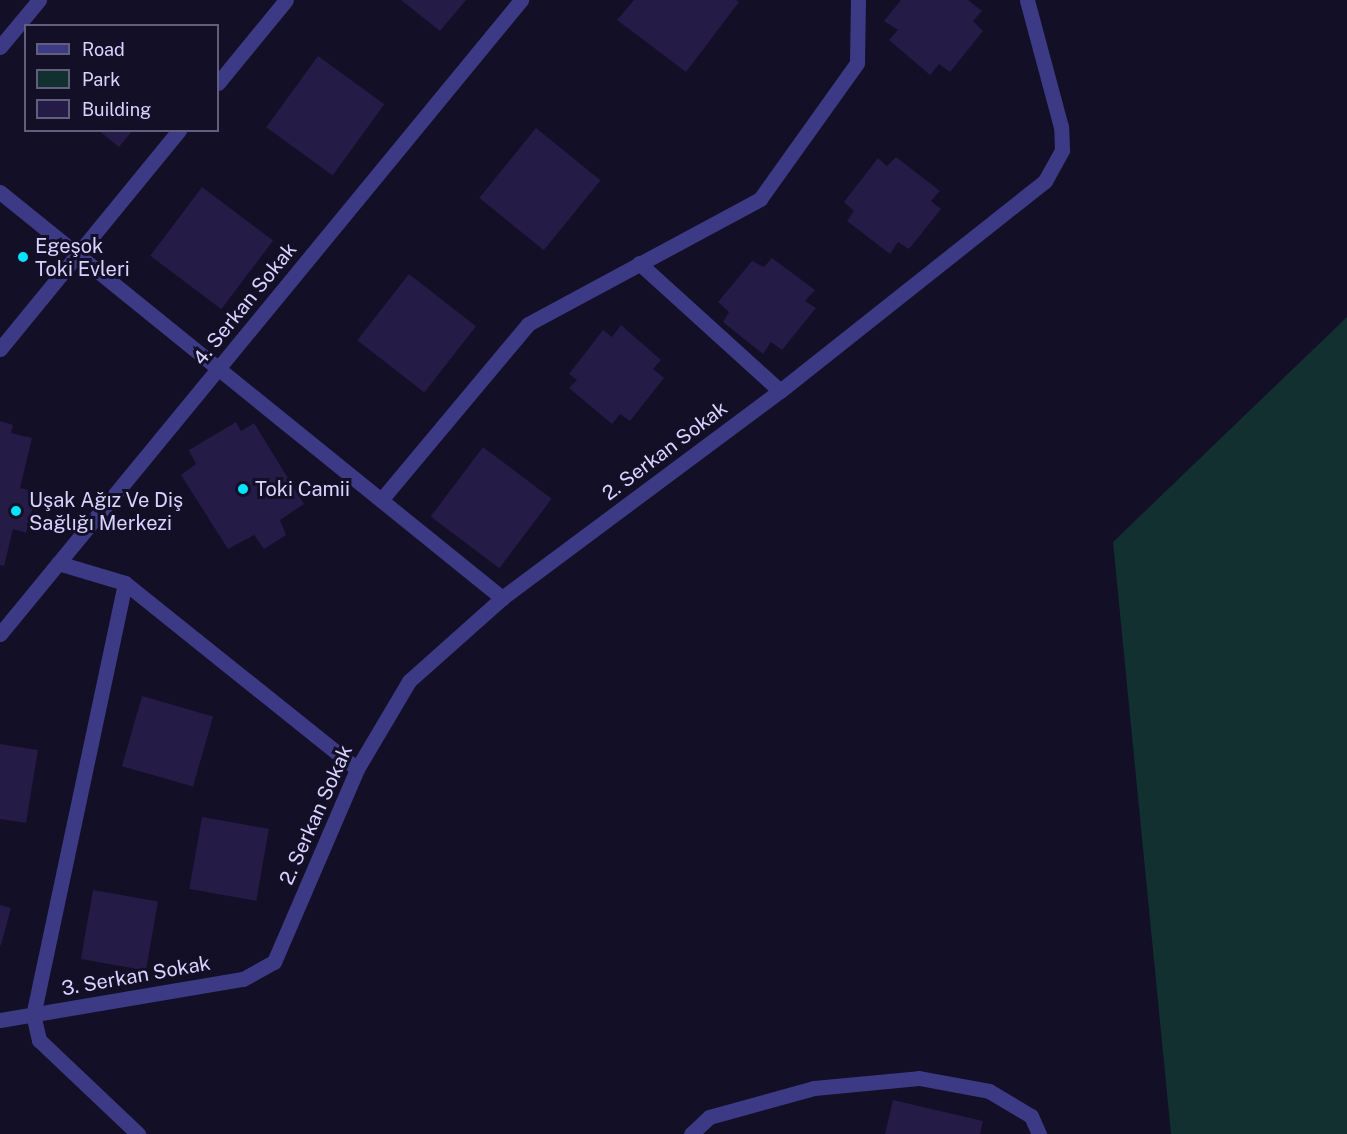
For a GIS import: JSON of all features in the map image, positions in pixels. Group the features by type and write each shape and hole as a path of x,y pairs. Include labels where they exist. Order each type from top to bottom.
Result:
{"street":[{"path":"0,47 39,0"},
{"path":"219,82 286,0"},
{"name":"4. Serkan Sokak","path":"0,634 521,0"},
{"path":"381,500 528,324 760,200 857,63 858,0"},
{"name":"2. Serkan Sokak","path":"274,963 357,769 409,681 502,598 780,391 1045,181 1062,150 1061,127 1028,0"},
{"path":"0,349 177,132"},
{"path":"0,192 502,598"},
{"path":"639,264 780,391"},
{"path":"58,563 125,583 357,769"},
{"path":"125,583 33,1014 39,1040 138,1134"},
{"name":"3. Serkan Sokak","path":"0,1020 243,979 274,963"},
{"path":"691,1134 709,1116 814,1088 919,1078 989,1091 1031,1116 1040,1134"}],"green space":[{"path":"1347,317 1347,1134 1171,1134 1113,542"}],"building":[{"path":"401,0 466,0 440,31"},
{"path":"634,0 736,0 739,2 686,72 617,20"},
{"path":"901,0 968,0 982,11 973,21 983,31 950,72 939,64 930,75 889,40 898,30 884,21"},
{"path":"318,56 384,104 333,175 266,127"},
{"path":"536,128 601,180 544,250 479,198"},
{"path":"100,132 131,132 119,147"},
{"path":"896,157 940,191 931,201 941,209 909,249 898,242 890,254 847,221 854,211 844,202 878,158 887,166"},
{"path":"202,187 273,241 221,309 150,256"},
{"path":"772,258 815,290 805,301 816,308 782,350 771,342 763,354 723,322 729,312 718,302 752,261 764,267"},
{"path":"409,274 476,326 424,393 357,340"},
{"path":"621,325 661,360 653,369 664,378 630,421 620,414 612,424 569,388 577,380 569,374 603,330 612,337"},
{"name":"Uşak Ağız Ve Diş Sağlığı Merkezi","path":"0,421 13,425 11,433 32,438 20,488 37,492 26,533 13,529 4,566 0,565"},
{"name":"Toki Camii","path":"236,422 241,431 254,423 304,504 280,520 286,535 264,549 254,535 228,549 181,475 196,464 189,450"},
{"path":"483,447 552,499 499,568 431,516"},
{"path":"142,696 213,716 193,787 122,766"},
{"path":"0,744 38,750 26,823 0,819"},
{"path":"202,817 269,829 256,901 189,889"},
{"path":"93,890 158,901 146,970 81,959"},
{"path":"0,905 11,908 1,945 0,945"},
{"path":"893,1100 983,1121 980,1134 885,1134"}],"place":[{"name":"Egeşok Toki Evleri","path":"23,257"},
{"name":"Toki Camii","path":"243,489"},
{"name":"Uşak Ağız Ve Diş Sağlığı Merkezi","path":"16,511"}]}
